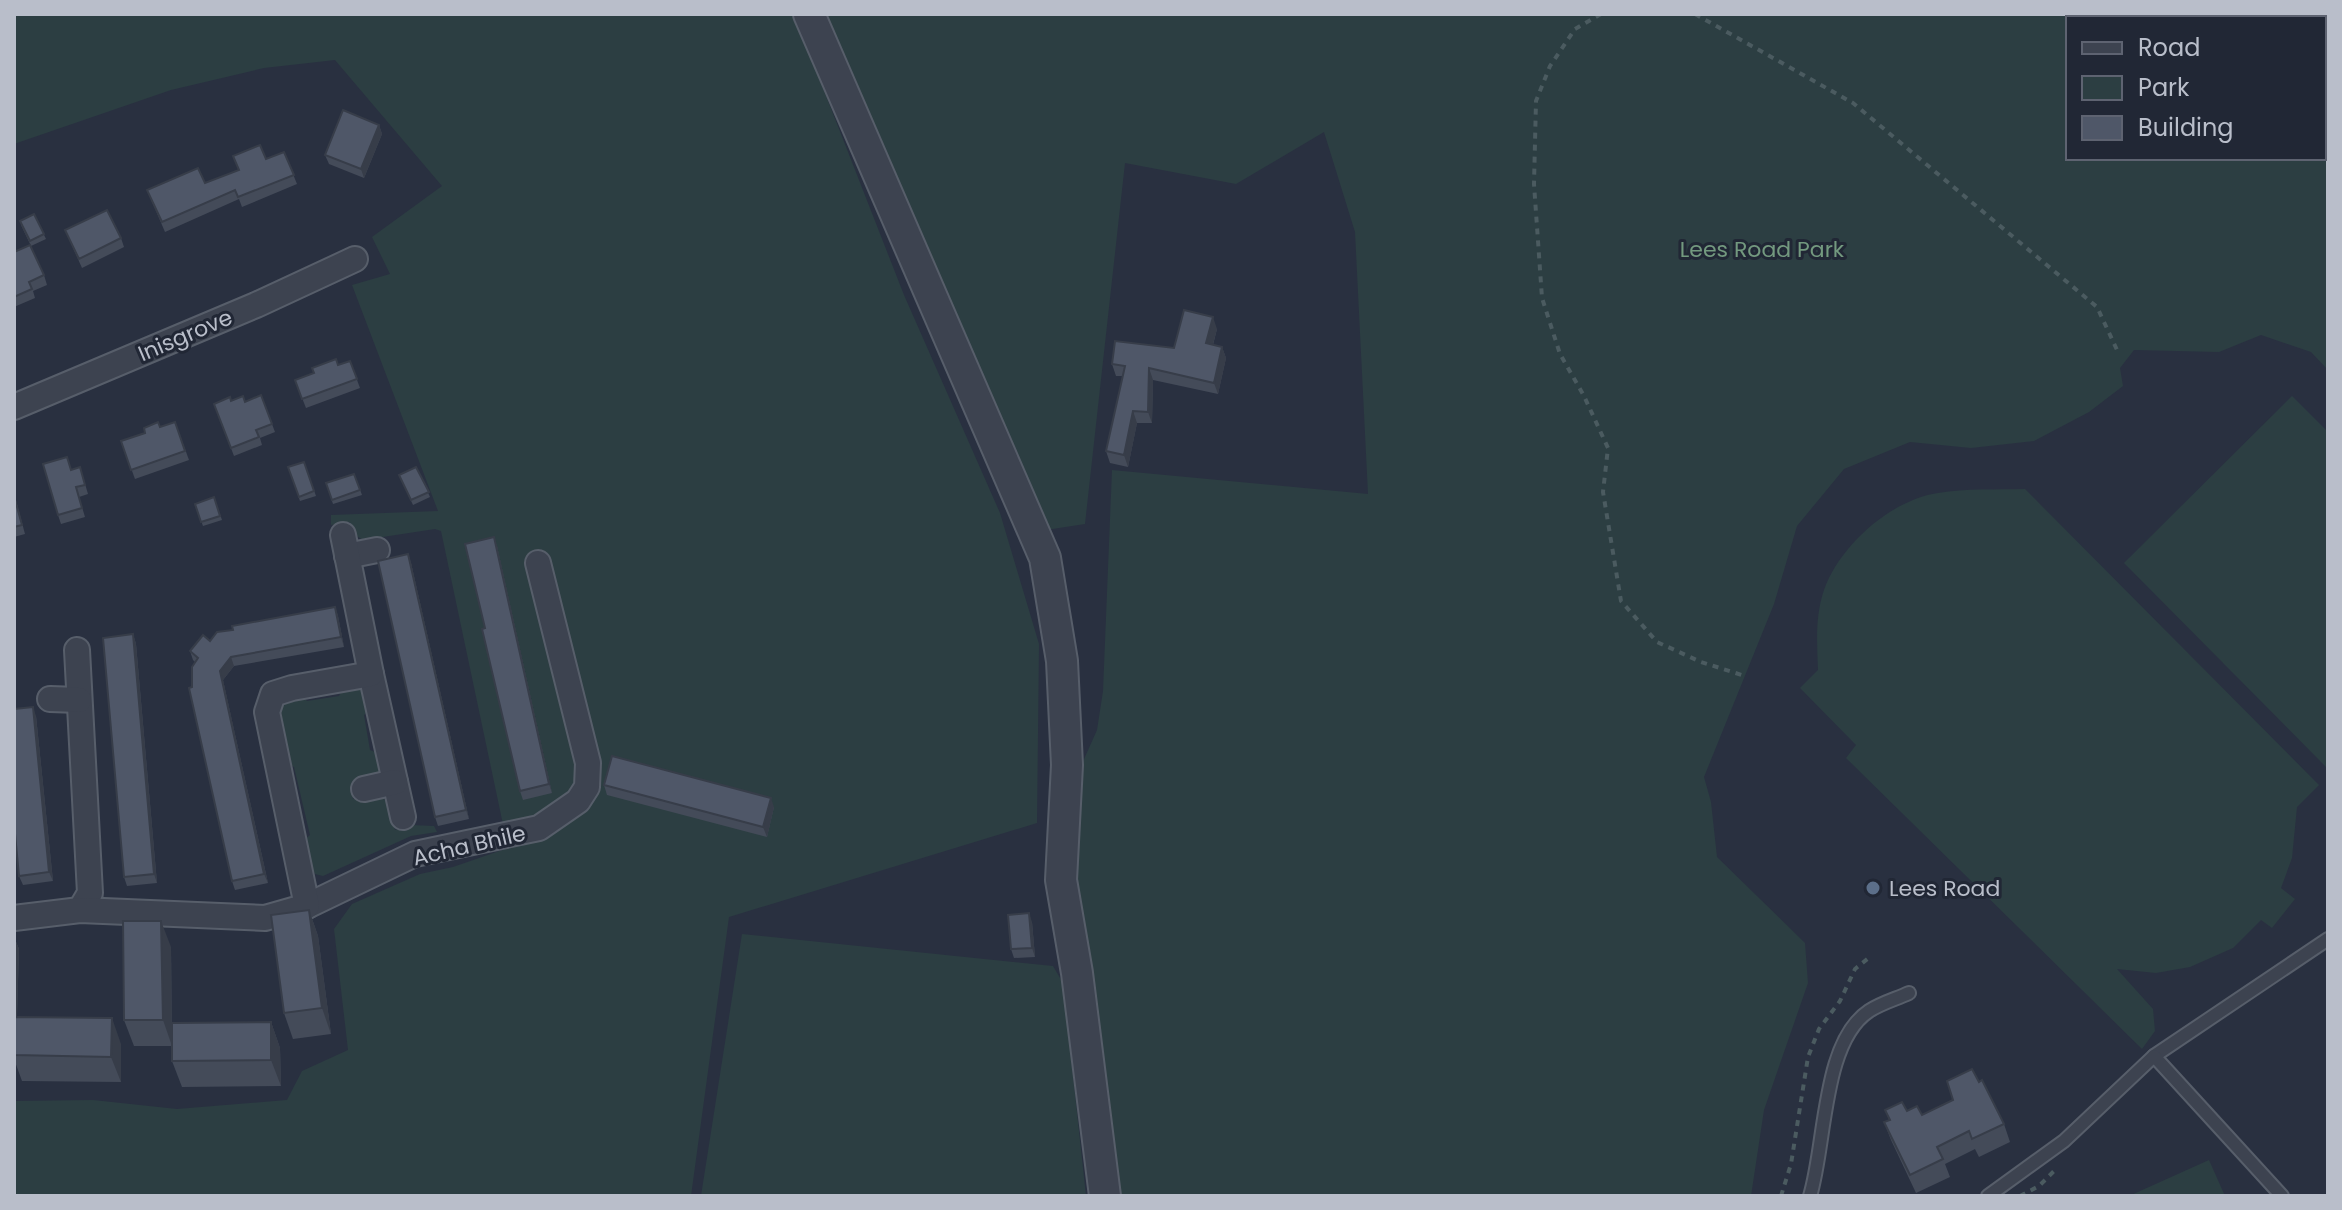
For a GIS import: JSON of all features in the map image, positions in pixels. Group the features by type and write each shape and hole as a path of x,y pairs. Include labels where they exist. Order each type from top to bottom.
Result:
{"street":[{"path":"809,14 1045,558 1062,661 1067,765 1061,880 1079,988 1105,1196"},
{"name":"Inisgrove","path":"14,407 256,305 355,259"},
{"name":"Acha Bhile","path":"377,550 345,546 403,817"},
{"name":"Acha Bhile","path":"14,918 80,910 265,918 307,906 415,854 539,828 578,801 587,787 588,763 538,563"},
{"path":"77,650 90,893 80,910"},
{"path":"307,906 267,712 273,694 371,674"},
{"path":"50,699 79,700"},
{"path":"364,789 395,782"}],"lane":[{"path":"1988,1196 2064,1141 2154,1056 2328,939"},
{"path":"1810,1196 1822,1147 1832,1074 1842,1043 1868,1012 1909,993"},
{"path":"2154,1056 2282,1196"}],"path":[{"path":"1601,14 1575,29 1550,66 1536,101 1534,184 1542,298 1560,354 1608,448 1603,492 1621,601 1657,642 1701,662 1745,676"},
{"path":"1695,14 1853,103 2097,307 2118,352"},
{"path":"1781,1196 1791,1164 1808,1057 1819,1029 1840,1001 1855,969 1871,956"}],"green space":[{"path":"14,14 794,14 904,295 1000,513 1039,644 1037,823 729,917 691,1196 14,1196 14,1101 93,1100 177,1109 287,1100 302,1071 348,1050 334,929 352,904 420,874 453,867 508,848 441,531 435,529 363,540 352,533 350,522 331,525 331,515 438,511 352,285 390,274 372,237 442,186 335,60 264,68 171,90 14,144"},
{"name":"Lees Road Park","path":"824,14 2328,14 2328,370 2311,352 2261,335 2219,352 2134,350 2120,368 2123,386 2089,412 2034,441 1971,448 1910,442 1844,469 1797,526 1774,604 1704,777 1711,802 1717,857 1805,943 1808,983 1764,1110 1751,1196 1113,1196 1077,905 1077,775 1097,730 1103,691 1112,470 1368,494 1355,232 1324,132 1236,184 1125,163 1085,524 1046,530"},
{"path":"2292,396 2328,432 2328,769 2124,563"},
{"path":"2025,489 2319,785 2297,807 2292,858 2281,888 2295,899 2272,928 2261,920 2233,948 2190,967 2156,973 2117,969 2153,1009 2155,1031 2142,1049 1846,758 1856,745 1800,688 1818,670 1818,620 1824,590 1842,557 1869,527 1920,497 1959,490"},
{"path":"344,687 362,689 372,707 364,715 370,750 380,754 381,762 375,777 352,785 353,799 381,797 390,804 395,830 411,825 434,826 437,832 411,836 323,876 315,874 302,842 310,835 294,767 284,761 276,715 290,698 301,695 307,701 339,696"},
{"path":"742,934 1053,966 1063,983 1086,1196 701,1196"},
{"path":"2209,1160 2225,1196 2129,1196"}],"building":[{"path":"343,110 379,125 361,169 325,155"},
{"path":"260,145 266,159 284,152 294,175 238,197 235,190 162,222 147,190 198,168 205,183 239,170 233,156"},
{"path":"107,210 121,238 79,259 65,230"},
{"path":"34,214 44,234 30,241 20,221"},
{"path":"30,245 44,275 29,282 32,289 14,297 14,252"},
{"path":"1184,310 1213,317 1206,343 1222,347 1214,383 1149,368 1148,412 1133,411 1124,455 1106,451 1125,366 1112,364 1115,341 1174,348"},
{"path":"336,359 338,365 350,361 357,379 302,399 295,380 314,373 312,368"},
{"path":"261,395 272,424 256,430 259,437 231,448 214,404 230,397 231,401 243,396 245,402"},
{"path":"158,422 160,427 175,422 185,451 131,470 121,441 145,433 144,428"},
{"path":"67,457 71,470 80,467 85,485 76,487 82,508 58,515 43,464"},
{"path":"304,462 314,491 299,497 288,467"},
{"path":"416,467 429,492 411,500 399,475"},
{"path":"354,474 360,490 332,500 326,483"},
{"path":"14,496 22,525 14,527"},
{"path":"214,497 220,516 201,522 195,504"},
{"path":"494,537 549,784 520,791 465,544"},
{"path":"408,554 466,810 435,817 378,561"},
{"path":"335,607 341,637 231,657 220,671 264,874 232,881 189,688 192,687 192,667 198,658 190,651 203,635 210,641 217,632 233,630 232,626"},
{"path":"133,634 154,874 124,877 103,638"},
{"path":"33,707 49,872 19,876 14,823 14,709"},
{"path":"612,756 771,798 763,827 604,785"},
{"path":"309,910 322,1008 284,1013 271,915"},
{"path":"1029,913 1032,948 1011,949 1008,915"},
{"path":"123,921 161,921 163,1020 124,1020"},
{"path":"14,1017 112,1018 111,1057 14,1055"},
{"path":"271,1022 271,1060 172,1061 172,1023"},
{"path":"1972,1069 1979,1082 1982,1080 2004,1124 1972,1139 1969,1131 1937,1147 1943,1159 1910,1175 1884,1122 1890,1120 1885,1110 1902,1102 1907,1111 1917,1106 1922,1115 1953,1100 1947,1081"}],"place":[{"name":"Lees Road","path":"1873,888"}]}
